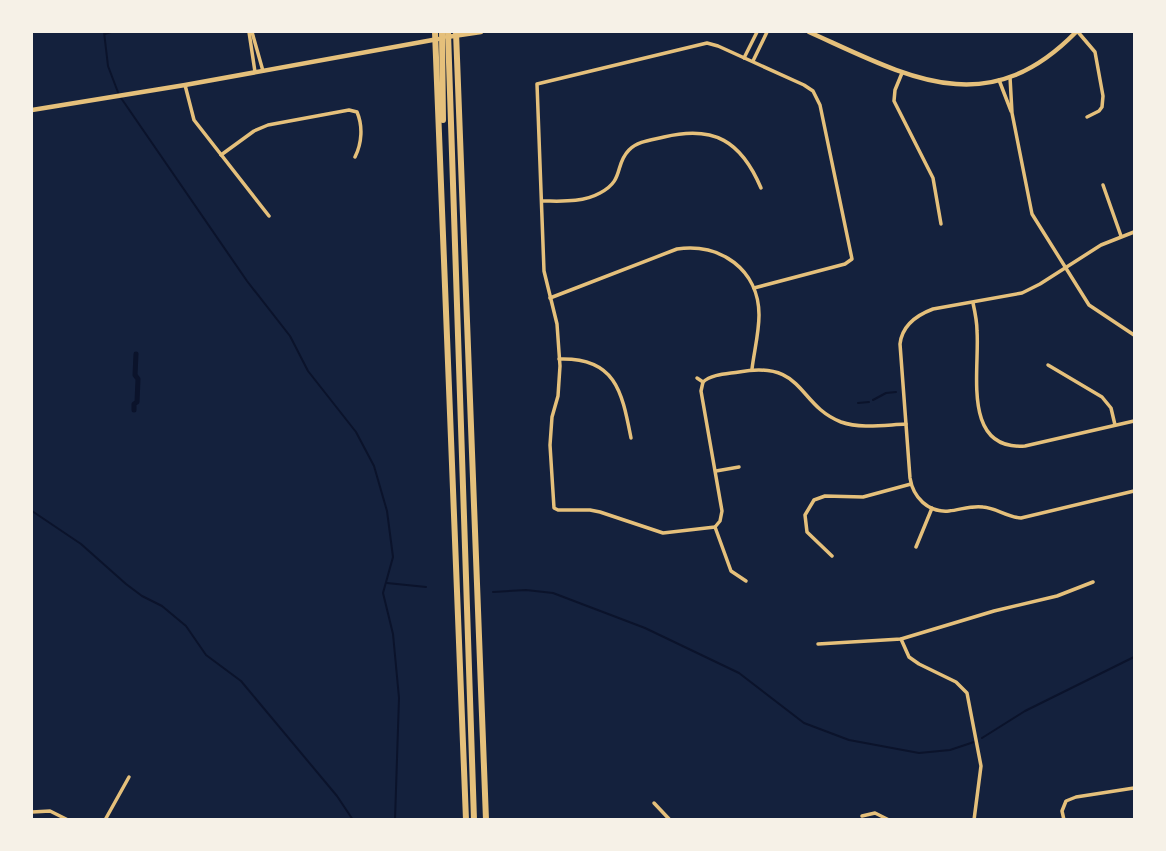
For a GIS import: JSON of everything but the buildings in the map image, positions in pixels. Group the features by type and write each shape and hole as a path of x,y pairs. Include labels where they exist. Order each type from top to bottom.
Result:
{"highway":[{"path":"435,32 466,820"},
{"path":"442,32 442,206"},
{"path":"448,32 474,820"},
{"path":"456,32 486,820"}],"street":[{"path":"250,32 263,71"},
{"path":"250,32 255,72"},
{"path":"32,110 480,32"},
{"path":"744,58 757,32"},
{"path":"753,61 766,32"},
{"path":"809,32 902,73 926,80 974,85 1010,77 1044,60 1077,32 1095,52 1103,96 1099,111 1087,117"},
{"path":"554,508 550,438 558,396 559,359 557,324 544,271 535,82 702,43 713,44 810,88 818,99 853,261 754,288"},
{"path":"902,73 894,94 895,104 933,178 941,224"},
{"path":"1010,77 1012,113 1030,208 1089,305 1134,333"},
{"path":"999,80 1012,113"},
{"path":"185,85 194,120 269,216"},
{"path":"355,157 360,144 360,121 357,112 360,107"},
{"path":"221,155 254,131 268,125 349,110 357,112"},
{"path":"542,201 579,200 594,196 616,180 625,155 636,145 688,132 710,135 735,148 752,169 761,188"},
{"path":"1103,185 1121,236"},
{"path":"1135,232 1094,248 1022,293 933,309 916,318 905,330 900,344 911,484 919,499 932,508 944,511 983,506 1007,516 1021,518 1135,491"},
{"path":"550,298 657,256 688,247 706,248 728,257 742,269 754,288 759,315 752,370"},
{"path":"973,303 977,331 978,402 983,424 992,436 1012,446 1025,446 1135,421"},
{"path":"559,359 593,364 610,376 623,400 631,438"},
{"path":"1048,365 1102,397 1111,408 1115,425"},
{"path":"715,527 722,515 701,391 703,382 711,377 768,370 784,375 822,410 840,421 867,426 906,424"},
{"path":"697,378 703,382"},
{"path":"716,471 739,467"},
{"path":"832,556 807,532 805,515 814,500 825,496 863,497 911,484"},
{"path":"554,508 562,511 600,512 663,533 715,527"},
{"path":"550,513 554,508"},
{"path":"916,547 932,508"},
{"path":"715,527 731,571 746,581"},
{"path":"818,644 901,639 994,611 1057,596 1093,582"},
{"path":"901,639 909,657 956,682 967,693 981,766 974,820"},
{"path":"105,820 129,777"},
{"path":"1064,820 1062,811 1066,801 1135,788"},
{"path":"654,803 670,820"},
{"path":"32,812 50,811 68,820"},
{"path":"862,816 875,813 889,820"}],"waterway":[{"path":"104,32 108,66 119,95 247,281 290,336 308,371 356,432 374,466 387,511 393,557 383,593 393,634 399,698 395,820"},
{"path":"105,34 111,32"},
{"path":"134,410 138,379 135,375 136,354"},
{"path":"873,400 886,393 896,392"},
{"path":"858,403 869,402"},
{"path":"32,511 81,544 126,584 162,606 186,626 206,655 241,681 337,796 353,820"},
{"path":"387,583 426,587"},
{"path":"493,592 526,590 553,593 645,628 739,673 804,723 849,740 919,753 950,750 974,742"},
{"path":"982,738 1025,711 1134,657"}]}
